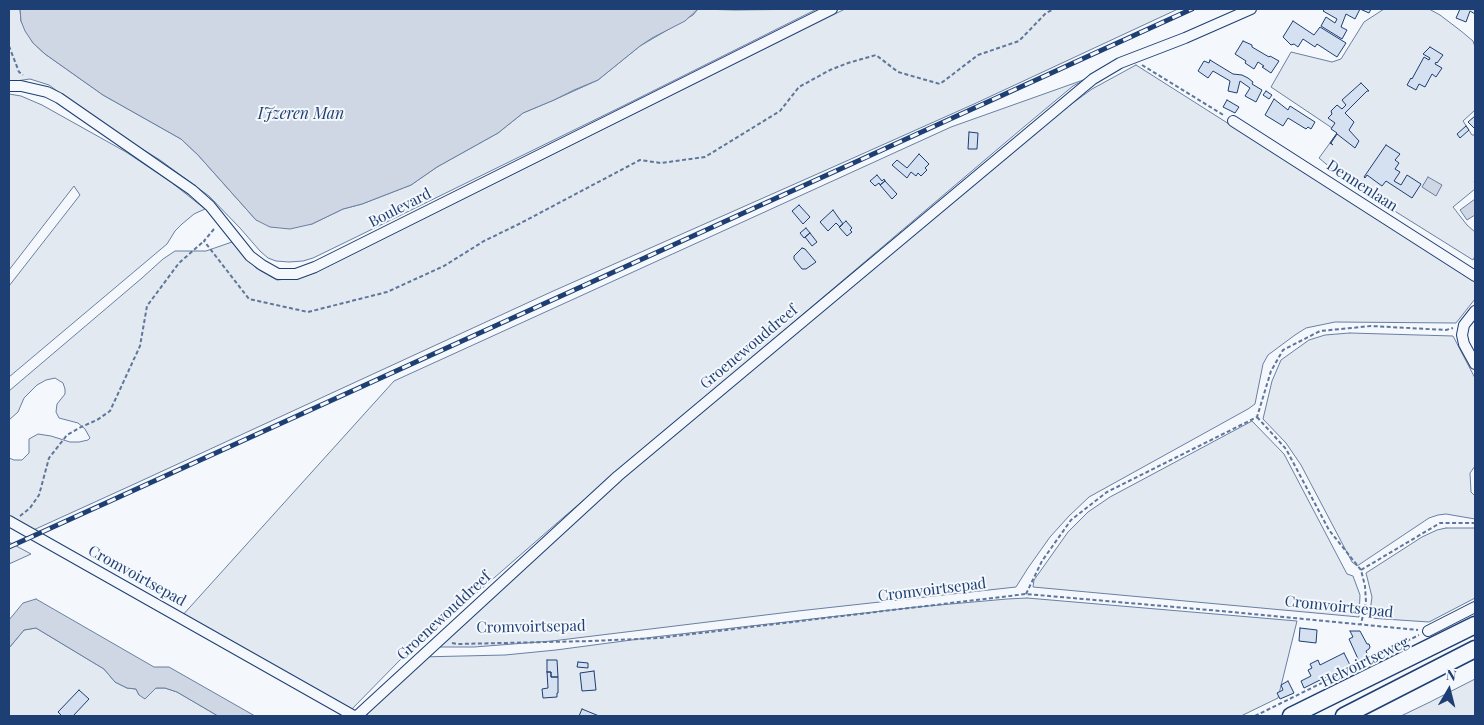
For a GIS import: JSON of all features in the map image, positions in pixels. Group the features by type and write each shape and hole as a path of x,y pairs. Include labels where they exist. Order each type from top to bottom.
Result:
{"main road":[{"name":"Helvoirtseweg","path":"1291,716 1475,625"},
{"path":"1344,716 1475,649"}],"street":[{"name":"Boulevard","path":"9,86 20,86 47,92 59,98 192,190 210,206 250,256 269,270 278,274 296,274 315,267 832,9"},
{"name":"Groenewouddreef","path":"356,716 618,476 1093,79 1120,63 1185,38 1251,9"},
{"name":"Dennenlaan","path":"1233,120 1475,276"},
{"path":"1475,311 1464,324 1462,336 1464,344 1475,364"},
{"name":"Cromvoirtsepad","path":"12,523 356,716"},
{"name":"Helvoirtseweg","path":"1428,631 1475,607"}],"path":[{"path":"204,241 249,299 308,312 388,292 444,266 484,241 640,160 661,163 705,157 780,111 798,87 848,63 876,55 898,72 940,84 978,56 1018,41 1046,13 1054,9"},
{"path":"9,46 19,72 26,77"},
{"path":"1131,59 1233,120"},
{"path":"12,523 30,508 39,495 49,458 67,435 97,420 110,411 140,346 147,306 179,263 204,241 221,220"},
{"path":"1026,594 1042,561 1072,520 1107,492 1257,417 1272,371 1283,350 1320,331 1371,326 1446,330 1464,324"},
{"path":"1257,417 1286,449 1330,530 1360,570 1366,594 1361,624"},
{"path":"1360,570 1440,523 1475,523"},
{"name":"Cromvoirtsepad","path":"440,640 458,644 659,638 1026,594 1428,631"},
{"name":"Helvoirtseweg","path":"1254,716 1428,631"}],"shaded area":[{"path":"9,9 20,9 21,21 33,43 45,54 103,95 181,139 198,155 256,220 312,224 343,209 362,204 411,185 437,167 498,133 523,113 598,80 640,46 693,15 698,9 817,9 313,258 289,262 268,258 209,196 160,160 106,127 49,85 30,79 9,82"},
{"path":"845,9 1178,9 974,104 551,292 29,532 17,525 9,527 9,458 22,460 29,453 29,439 38,434 70,442 79,442 90,438 85,429 78,423 59,418 56,412 57,404 65,394 65,389 63,383 55,378 37,385 24,398 18,412 9,420 9,391 163,259 175,251 206,251 232,242 256,268 277,280 297,278 314,273"},
{"path":"1384,9 1429,9 1440,15 1473,41 1475,47 1475,110 1463,121 1472,135 1475,135 1475,189 1453,207 1475,232 1475,256 1473,260 1345,180 1319,158 1338,132 1271,87 1291,52 1332,62 1341,59 1364,22"},
{"path":"1136,65 1475,280 1475,299 1456,323 1335,322 1306,328 1268,355 1263,364 1255,404 1089,497 1050,537 1016,587 552,641 474,647 432,647 565,527 1048,121 1092,89"},
{"path":"1086,79 1073,86 1019,131 565,516 400,660 349,712 181,617 394,381 951,127"},
{"path":"9,94 21,96 42,105 126,152 171,182 205,209 194,214 182,224 167,244 9,377 9,286 80,195 74,186 9,270"},
{"path":"1350,333 1453,336 1475,378 1475,466 1470,473 1471,492 1475,496 1475,519 1446,514 1429,518 1357,566 1352,562 1301,465 1286,443 1263,419 1272,381 1281,360 1309,340 1325,335"},
{"path":"1252,421 1284,454 1347,574 1353,576 1360,595 1359,617 1033,587 1034,580 1068,532 1088,512 1110,497"},
{"path":"1446,528 1475,528 1475,598 1429,622 1369,618 1372,597 1366,573 1422,537"},
{"path":"9,542 31,554 9,564"},
{"path":"1027,598 1297,621 1278,698 1241,716 366,716 377,701 419,657 505,655 917,607"},
{"path":"36,628 104,669 115,682 127,688 136,689 139,695 156,688 165,688 177,692 218,716 9,716 9,648 24,630"},
{"path":"1475,679 1475,716 1401,716 1430,702"}],"water":[{"name":"IJzeren Man","path":"20,9 698,9 685,21 640,46 598,80 523,113 498,133 437,167 411,185 362,204 343,209 312,224 290,229 270,227 256,220 198,155 181,139 103,95 45,54 33,43 25,31 21,21"},
{"path":"1428,177 1442,185 1436,196 1422,187"},
{"path":"1475,199 1475,215 1467,220 1460,210"},
{"path":"36,599 154,667 169,667 255,716 218,716 177,692 165,688 156,688 145,699 139,695 136,689 127,688 115,682 104,669 36,628 24,630 9,648 9,620 23,603"}],"building":[{"path":"1325,9 1360,9 1355,19 1346,14 1341,27 1347,30 1342,39 1321,26 1326,17 1335,23 1337,19 1323,11"},
{"path":"1360,9 1371,9 1369,13"},
{"path":"1460,9 1475,9 1475,14 1470,11 1466,22 1456,18"},
{"path":"1293,21 1314,35 1320,27 1346,43 1337,57 1317,44 1315,47 1303,39 1298,47 1294,44 1291,45 1283,37"},
{"path":"1243,41 1279,61 1271,73 1258,62 1254,69 1235,54"},
{"path":"1430,47 1443,55 1435,64 1442,68 1436,77 1432,74 1425,87 1419,84 1416,90 1407,85 1424,57 1429,60 1430,58 1423,54"},
{"path":"1210,60 1233,74 1248,78 1253,82 1252,84 1262,90 1256,102 1245,96 1250,88 1240,81 1237,93 1228,91 1230,81 1213,71 1208,78 1198,71 1204,61 1209,63"},
{"path":"1361,83 1369,91 1345,113 1354,122 1349,130 1359,141 1355,148 1337,134 1331,143 1333,145 1330,143 1337,133 1331,129 1335,123 1328,118 1332,114 1331,111 1337,105 1342,109 1346,105 1342,100"},
{"path":"1266,91 1272,95 1269,99 1263,95"},
{"path":"1274,99 1288,110 1290,106 1315,122 1311,129 1308,127 1306,129 1288,118 1283,126 1265,115"},
{"path":"1227,100 1239,107 1235,113 1223,107"},
{"path":"1475,116 1475,129 1468,122"},
{"path":"1466,126 1469,130 1460,138 1457,134"},
{"path":"969,132 978,133 977,149 968,149"},
{"path":"1386,145 1400,154 1395,160 1399,163 1395,169 1400,172 1394,181 1401,185 1407,175 1421,184 1412,198 1386,181 1382,186 1367,175 1364,177"},
{"path":"919,154 929,164 925,168 927,170 921,176 918,173 916,176 911,172 907,178 892,165 897,160 907,168"},
{"path":"877,175 882,181 884,179 885,181 875,186 870,181"},
{"path":"885,181 897,194 892,199 880,185"},
{"path":"799,205 810,217 803,224 792,211"},
{"path":"833,210 843,224 840,227 836,223 828,231 820,222"},
{"path":"846,221 852,228 850,230 852,232 847,236 839,227"},
{"path":"806,228 810,233 804,238 800,233"},
{"path":"810,233 817,242 812,246 805,237"},
{"path":"802,248 816,262 806,269 802,269 794,259 794,256"},
{"path":"1300,628 1317,630 1316,643 1299,641"},
{"path":"1350,631 1360,631 1370,647 1366,651 1368,656 1359,661 1349,639 1353,637"},
{"path":"1344,653 1350,665 1304,688 1301,681 1311,676 1308,670 1312,668 1310,664 1318,660 1320,665"},
{"path":"547,660 557,660 558,677 551,677 551,672 547,672"},
{"path":"578,662 588,663 588,668 577,667"},
{"path":"594,671 596,690 582,691 580,673"},
{"path":"547,672 551,672 551,677 558,677 557,697 543,698 542,689 548,688"},
{"path":"1288,681 1294,693 1280,699 1277,693 1283,690 1281,685"},
{"path":"79,690 89,699 73,716 62,716 58,712"},
{"path":"582,709 599,716 579,716"}],"railway":[{"path":"9,547 1192,9"}]}
